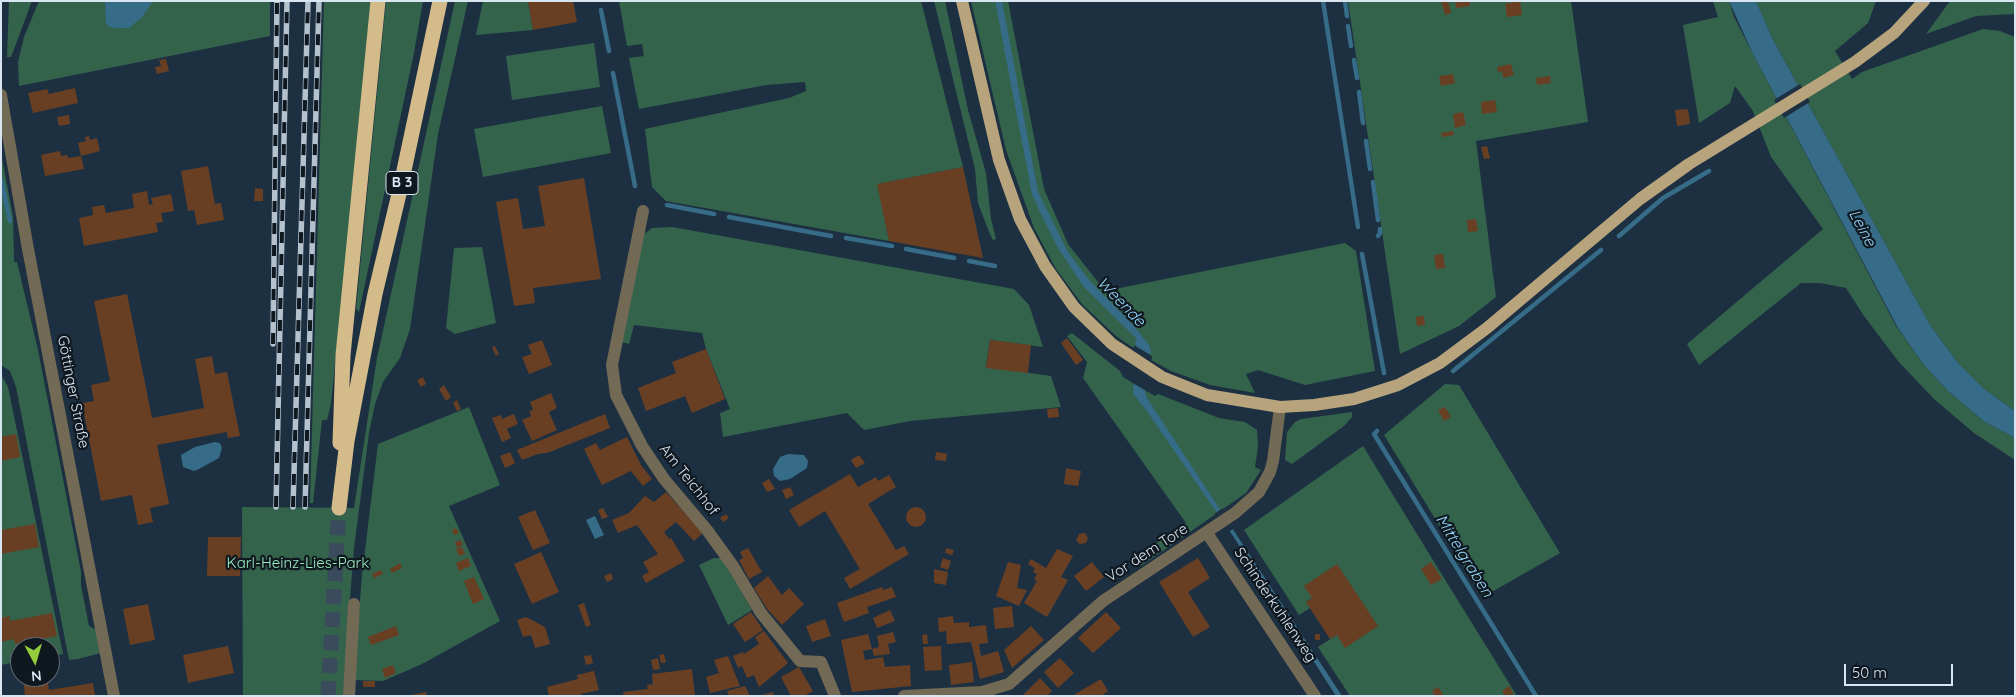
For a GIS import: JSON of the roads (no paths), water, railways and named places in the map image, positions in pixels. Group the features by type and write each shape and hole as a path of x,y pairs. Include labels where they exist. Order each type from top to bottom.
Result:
{"highway":[{"name":"B 3","path":"378,1 343,355 340,399 339,500 347,440 375,294 400,194 440,1"}],"main road":[{"path":"962,1 999,160 1020,219 1045,266 1074,307 1112,344 1162,377 1207,394 1280,407 1314,405 1354,399 1398,385 1440,363 1487,328 1640,199 1688,164 1855,62 1894,33 1924,1"}],"street":[{"name":"Göttinger Straße","path":"1,95 28,250 114,696"},
{"name":"Am Teichhof","path":"643,211 612,365 616,395 642,446 664,480 707,530 733,566 761,613 788,648 800,661 821,662 835,696"},
{"name":"Vor dem Tore","path":"904,696 982,694 1014,681 1097,606 1235,513 1259,492 1270,472 1280,407"},
{"name":"Schinderkuhlenweg","path":"1211,530 1315,696"},
{"path":"349,696 354,604"}],"water":[{"path":"105,1 153,1 142,17 129,28 117,28 109,27 106,23"},
{"path":"995,1 1002,1 1038,192 1068,252 1089,280 1134,326 1149,345 1151,350 1145,392 1147,398 1342,696 1336,696 1233,536 1144,407 1133,394 1136,338 1084,287 1058,248 1041,214 1032,194"},
{"name":"Leine","path":"1729,1 1756,1 1773,40 1930,325 1958,363 1984,389 2015,411 2015,438 1985,422 1949,392 1924,365 1898,328 1752,52"},
{"path":"215,442 220,443 222,448 219,458 194,471 183,467 181,455 195,447"},
{"path":"788,454 804,455 808,461 807,468 790,479 780,481 774,476 773,469 780,457"},
{"path":"595,516 604,535 595,539 586,520"}],"waterway":[{"path":"1323,1 1358,227"},
{"path":"1345,1 1347,16"},
{"path":"601,10 609,51"},
{"path":"1348,26 1351,46"},
{"path":"1354,60 1357,78"},
{"path":"613,73 635,186"},
{"path":"1359,92 1363,123"},
{"path":"1366,141 1370,169"},
{"path":"1619,236 1663,198 1709,171"},
{"path":"1,179 10,221"},
{"path":"1373,182 1378,220"},
{"path":"667,205 714,214"},
{"path":"729,217 831,236"},
{"path":"1378,236 1380,229"},
{"path":"846,238 892,246"},
{"path":"906,249 954,258"},
{"path":"1453,371 1601,250"},
{"path":"1362,254 1384,373"},
{"path":"969,261 995,266"},
{"name":"Mittelgraben","path":"1377,431 1374,434 1536,696"}],"tunnel":[{"path":"328,696 339,508"}],"railway":[{"path":"273,344 277,1"},
{"path":"276,507 287,1"},
{"path":"293,507 308,1"},
{"path":"305,507 319,1"}],"water label":[{"name":"Weende","path":"1121,302"}],"park label":[{"name":"Karl-Heinz-Lies-Park","path":"298,563"}]}
